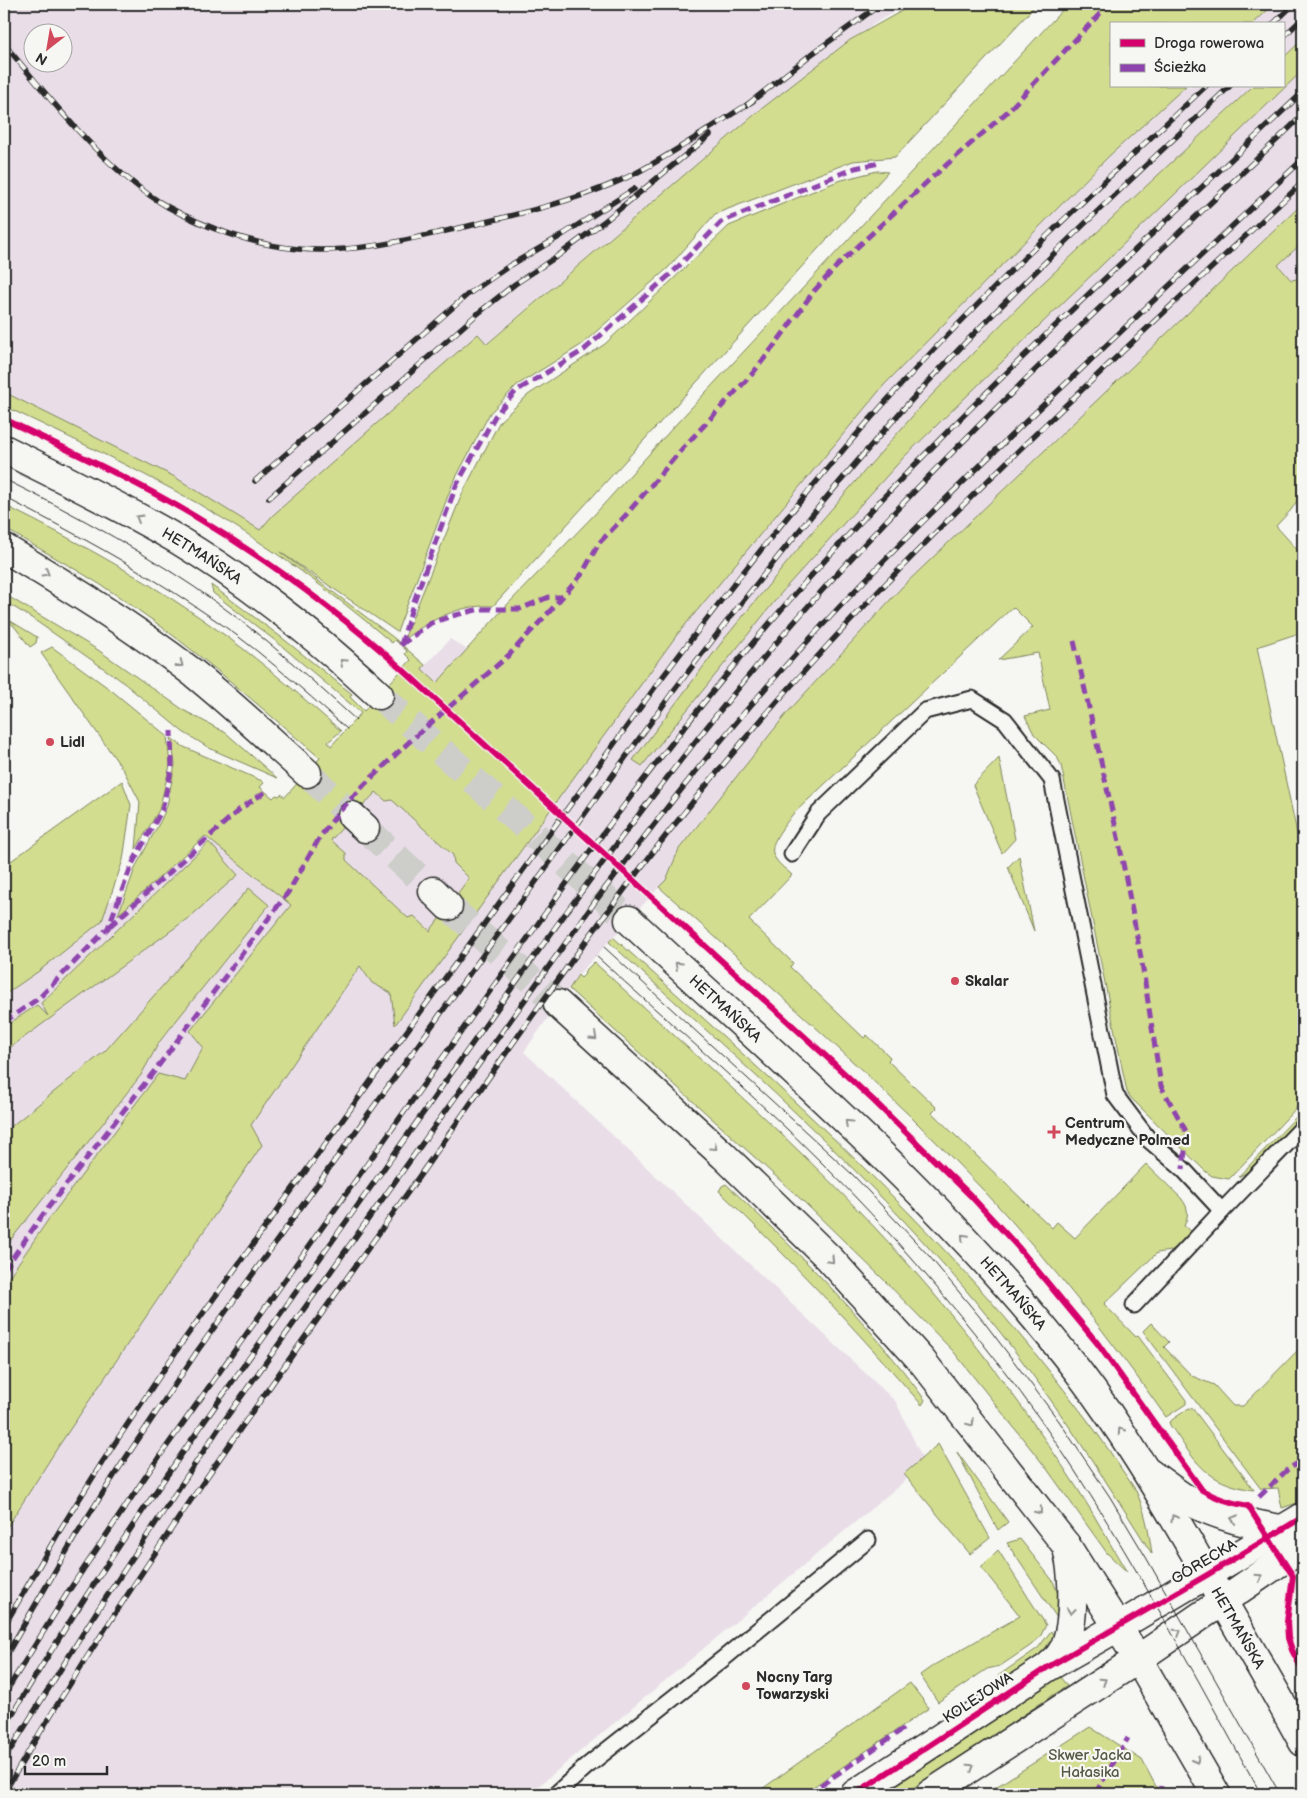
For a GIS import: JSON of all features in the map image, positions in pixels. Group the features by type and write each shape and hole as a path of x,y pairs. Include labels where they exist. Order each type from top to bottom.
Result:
{"main road":[{"name":"HETMAŃSKA","path":"4,449 130,513 220,567 308,631 379,695"},
{"path":"4,548 100,607 160,649 229,704 307,773"},
{"name":"HETMAŃSKA","path":"629,920 890,1162 932,1204 1004,1281 1077,1370 1148,1472 1303,1742"},
{"path":"558,1004 724,1156 830,1259 922,1361 1066,1545 1138,1659 1216,1794"},
{"path":"1148,1472 1175,1492 1203,1508 1233,1519 1292,1523"},
{"name":"GÓRECKA","path":"1118,1627 1208,1575 1292,1523"},
{"name":"KOLEJOWA","path":"1048,1667 1060,1655 1066,1642 1070,1623 1072,1574 1066,1545"},
{"path":"930,1794 1138,1659 1303,1546"},
{"name":"KOLEJOWA","path":"855,1794 1048,1667 1118,1627"}],"lane":[{"path":"792,854 818,814 925,711 972,699 1005,720 1052,780 1115,1096 1149,1140 1183,1169 1222,1211"},
{"path":"1134,1306 1303,1127"},
{"path":"556,1794 588,1766 868,1540"}],"shaded area":[{"path":"4,4 910,4 882,19 850,40 760,110 486,344 264,540 171,483 4,401"},
{"path":"1273,4 1303,4 1303,39 1284,57 1284,22 1254,22"},
{"path":"1303,70 1303,203 902,587 787,713 679,849 666,880 578,975 524,1052 896,1402 925,1464 529,1794 4,1794 4,959 231,833 270,830 450,639 602,736 676,636 884,385 1108,157 1184,88 1251,88 1030,295 923,404 822,520 725,638 634,760 642,766 787,586 904,457 1142,224"},
{"path":"1303,242 1303,278 1292,280 1278,265"}],"green space":[{"path":"914,4 1037,4 895,157 853,161 715,214 668,268 581,345 517,385 490,413 452,485 397,632 280,552 394,638 425,665 422,669 437,683 504,608 595,514 678,422 1068,4 1274,4 1255,22 1110,22 1110,88 1184,88 1108,157 884,385 676,636 395,1025 391,993 372,983 360,966 251,1125 262,1145 58,1447 4,1532 4,1284 48,1220 158,1074 185,1081 203,1047 190,1031 291,905 205,836 118,915 136,866 167,806 175,764 171,738 184,747 262,781 264,783 260,787 273,798 281,794 285,797 320,758 227,679 156,623 100,584 4,528 4,505 61,534 145,582 200,617 241,647 341,731 328,742 331,746 361,713 277,642 213,593 211,585 281,637 352,694 350,697 364,711 411,660 405,654 407,651 395,640 392,643 322,586 248,534 150,477 4,406 4,392 173,476 260,530 272,516 478,334 487,344 760,110 850,40","holes":["376,792 386,801 392,800 453,855 454,863 469,878 430,931 414,916 408,918 346,860 346,853 331,840"]},
{"path":"1303,39 1303,70 904,457 787,586 642,766 633,760 725,638 822,520 923,404 1030,295 1251,88 1284,88 1284,57"},
{"path":"877,171 888,172 493,606 469,608 446,615 404,639 462,494 500,421 528,395 605,344 729,226 838,181"},
{"path":"1303,203 1303,242 1278,265 1291,280 1303,278 1303,492 1291,510 1276,526 1303,556 1303,645 1296,634 1257,647 1303,861 1303,1101 1229,1179 1212,1176 1205,1171 1127,1092 1061,765 1057,757 1034,734 1025,716 1050,710 1038,653 998,660 1033,627 1013,607 792,815 775,842 773,853 779,863 792,875 749,920 793,963 790,967 864,1038 867,1035 890,1057 888,1061 937,1108 932,1113 1052,1228 1057,1222 1075,1238 1146,1164 1181,1198 1186,1205 1187,1212 1184,1226 1192,1232 1170,1251 1157,1253 1104,1304 1136,1337 1138,1336 1186,1400 1186,1404 1166,1417 1080,1303 1035,1247 987,1194 867,1075 659,887 666,880 679,849 787,713 902,587"},
{"path":"4,594 98,650 185,711 226,733 277,778 211,749 183,732 119,679 4,601"},
{"path":"4,617 37,637 36,643 30,647 14,626"},
{"path":"52,647 111,690 167,736 170,765 159,810 136,849 140,802 124,771 41,653"},
{"path":"999,758 1015,839 1002,853 973,785"},
{"path":"122,781 131,805 123,860 102,921 39,971 4,995 4,866"},
{"path":"209,842 238,875 191,916 4,1052 4,1027 37,1005 48,1016 41,1003"},
{"path":"1019,856 1034,931 1008,867"},
{"path":"249,888 269,905 160,1041 141,1075 4,1250 4,1132 105,1051"},
{"path":"613,937 841,1145 970,1278 1034,1352 1099,1436 1135,1489 1144,1513 1152,1554 1055,1406 1002,1334 945,1266 906,1223 824,1140 609,942"},
{"path":"594,962 808,1160 889,1243 928,1287 988,1361 1044,1438 1085,1501 1127,1572 1107,1553 1047,1469 953,1351 804,1202 569,989 578,975 581,978"},
{"path":"1298,1115 1300,1118 1250,1171 1238,1177"},
{"path":"726,1184 805,1261 855,1314 903,1370 925,1400 922,1405 823,1296 719,1191"},
{"path":"1151,1323 1169,1342 1164,1347 1192,1376 1214,1385 1233,1406 1243,1406 1303,1345 1303,1501 1282,1508 1278,1488 1261,1489 1143,1331"},
{"path":"1189,1408 1193,1409 1254,1490 1237,1487 1213,1476 1203,1469 1187,1450 1169,1422"},
{"path":"938,1444 990,1538 970,1554 904,1474"},
{"path":"957,1452 1008,1522 998,1530"},
{"path":"1020,1539 1053,1581 1060,1599 1059,1621 1007,1543"},
{"path":"998,1550 1046,1625 1040,1637 1030,1646 1000,1666 987,1669 938,1702 920,1675 1020,1616 981,1567"},
{"path":"1051,1631 1054,1636 1041,1654 1003,1679 998,1676 1038,1648"},
{"path":"1060,1677 1067,1686 904,1794 883,1794"},
{"path":"910,1683 929,1708 803,1794 755,1794"},
{"name":"Skwer Jacka Hałasika","path":"1090,1727 1142,1760 1160,1794 985,1794"}],"tunnel":[{"path":"379,695 629,920"},
{"path":"307,773 352,816"},
{"path":"365,828 433,891"},
{"path":"448,906 558,1004"}],"tram line":[{"path":"4,479 60,507 115,538 194,587 273,646 356,720"},
{"path":"4,497 128,564 219,622 275,666 347,729"},
{"path":"604,947 854,1176 929,1256 984,1322 1059,1421 1110,1497 1280,1794"},
{"path":"596,956 740,1085 848,1189 938,1289 1002,1368 1074,1469 1107,1522 1171,1631 1261,1794"}],"railway":[{"path":"747,105 809,56 881,4"},
{"path":"1275,22 1294,4"},
{"path":"1284,36 1303,18"},
{"path":"4,44 100,154 145,192 183,215 214,228 264,244 298,249 340,249 403,241 507,217 574,198 595,191 651,165 753,101"},
{"path":"4,1626 103,1461 183,1341 661,679 735,583 785,519 904,381 1030,252 1204,88"},
{"path":"4,1659 76,1535 198,1350 672,693 737,609 803,526 942,367 1048,260 1228,88"},
{"path":"4,1695 68,1592 152,1467 566,884 624,805 715,689 810,577 929,451 1052,329 1303,92"},
{"path":"4,1728 48,1656 188,1444 544,943 709,724 827,585 942,463 1060,346 1303,115"},
{"path":"269,498 476,315 515,284 559,255 606,220 710,135"},
{"path":"4,1760 97,1611 221,1425 597,899 703,762 807,642 919,525 1303,159"},
{"path":"4,1793 98,1639 198,1490 555,984 682,815 790,687 935,533 1056,414 1303,182"},
{"path":"255,481 467,295 509,266 559,237 634,189"}],"marked path":[{"path":"4,1270 44,1213 156,1069 289,891 320,837 338,813 409,742 509,655 551,610 582,574 599,543 625,516 682,449 753,373 814,291 837,266 928,181 1007,112 1109,4"},
{"path":"401,645 413,604 456,486 495,416 516,391 584,350 673,272 721,222 855,168 880,163"},
{"path":"401,645 431,623 452,616 480,609 520,609 549,597 562,597"},
{"path":"1074,641 1119,842 1142,963 1161,1086 1187,1133 1183,1169"},
{"path":"4,1022 39,998 108,928 132,864 162,810 172,767 171,731"},
{"path":"110,926 240,809 265,792"},
{"path":"1259,1497 1288,1469 1303,1460"},
{"path":"808,1794 903,1729"},
{"path":"1095,1794 1128,1738"},
{"path":"1160,1794 1161,1786"}],"cycle path":[{"path":"4,419 173,503 277,569 328,607 402,669 874,1101 970,1195 1018,1247 1098,1344 1202,1490 1224,1500 1248,1506 1293,1576 1287,1622 1288,1638 1303,1671"},
{"path":"855,1794 1048,1667 1303,1517"}],"place":[{"name":"Lidl","path":"50,742"},
{"name":"Skalar","path":"955,981"},
{"name":"Centrum Medyczne Polmed","path":"1054,1132"},
{"name":"Nocny Targ Towarzyski","path":"746,1686"}]}
